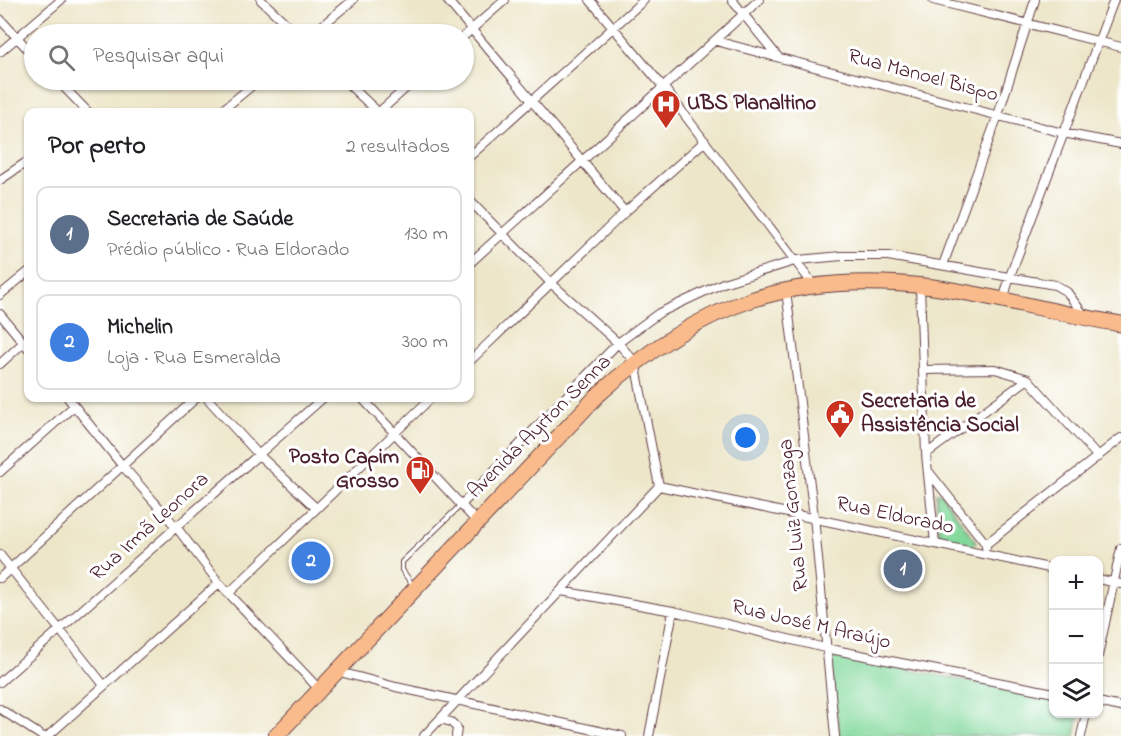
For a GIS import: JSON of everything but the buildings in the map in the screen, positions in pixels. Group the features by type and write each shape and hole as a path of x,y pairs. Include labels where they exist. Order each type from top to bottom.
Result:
{"highway":[{"name":"Avenida Ayrton Senna","path":"281,734 336,670 575,417 635,362 702,318 742,302 786,290 878,283 920,286 1121,324"}],"street":[{"path":"32,24 61,0"},
{"path":"261,0 286,24"},
{"path":"324,24 353,0"},
{"path":"447,0 468,24"},
{"path":"474,26 505,0"},
{"path":"590,0 665,89 798,260 815,287"},
{"path":"474,152 531,100 615,29 644,0"},
{"path":"732,0 779,57"},
{"path":"474,259 582,159 665,89 759,0"},
{"path":"933,0 1121,47"},
{"path":"943,265 998,115 1035,0"},
{"path":"1003,301 1010,276 1114,0"},
{"path":"0,19 24,45"},
{"path":"0,52 24,31"},
{"path":"474,32 626,212"},
{"name":"Rua Manoel Bispo","path":"716,40 1063,133 1121,144"},
{"path":"66,90 83,108"},
{"path":"225,108 247,90"},
{"path":"355,90 374,108"},
{"path":"383,108 403,90"},
{"path":"474,356 626,212 705,141"},
{"path":"0,180 24,164"},
{"path":"424,736 659,486 635,362 618,343 551,283 474,205"},
{"path":"463,504 618,343 659,314 699,294 723,283 798,260 842,256 888,256 1010,276 1054,285 1067,292 1086,318"},
{"path":"0,295 24,275"},
{"path":"920,286 926,454 934,544"},
{"name":"Rua Luiz Gonzaga","path":"786,290 814,517 835,736"},
{"path":"0,314 24,343"},
{"path":"0,363 24,346"},
{"path":"922,370 995,369 1028,379 1098,457"},
{"path":"926,454 1028,379"},
{"path":"71,402 177,528 219,583 319,689"},
{"path":"0,578 121,464 191,402"},
{"path":"211,402 258,454 316,508"},
{"name":"Rua Irmã Leonora","path":"0,682 61,631 318,402"},
{"path":"366,402 396,431 476,521"},
{"path":"229,593 427,402"},
{"path":"0,472 74,406"},
{"path":"929,471 985,549 1121,438"},
{"name":"Rua Eldorado","path":"659,486 934,544 985,549 1049,568"},
{"path":"1103,638 1118,584 1121,548"},
{"path":"0,555 103,684"},
{"path":"1103,580 1118,584"},
{"path":"48,736 103,684 219,583"},
{"name":"Rua José M Araújo","path":"561,591 672,611 825,648 1049,692"},
{"path":"649,736 672,611"},
{"path":"336,670 458,701 622,736"},
{"path":"1103,703 1121,707"},
{"path":"0,709 42,736"},
{"path":"1081,736 1085,718"},
{"path":"440,719 451,722 457,728 456,736"}],"lane":[{"path":"414,587 402,570 402,562 463,504"}],"green space":[{"path":"936,493 941,494 976,542 973,546 939,537"},
{"path":"830,654 1049,697 1049,718 1078,718 1075,736 839,736"}],"place":[{"name":"UBS Planaltino","path":"666,130"},
{"name":"Secretaria de Assistência Social","path":"840,440"},
{"name":"Posto Capim Grosso","path":"420,496"},
{"name":"Michelin","path":"311,561"},
{"name":"Secretaria de Saúde","path":"903,569"}]}
